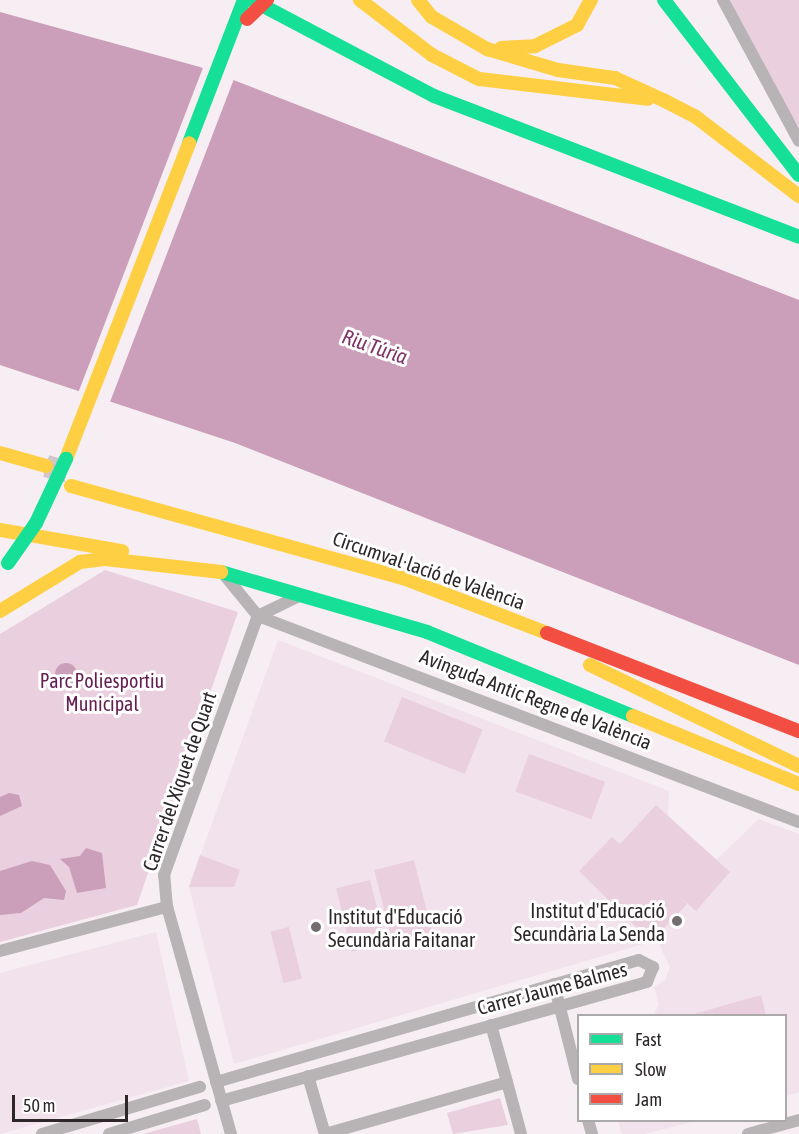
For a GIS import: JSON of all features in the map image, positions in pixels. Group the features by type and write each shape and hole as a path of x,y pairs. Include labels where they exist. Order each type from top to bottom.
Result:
{"main road":[{"path":"4,567 36,523 81,425 231,41 243,17 244,0"},
{"path":"252,0 304,32 434,96 799,237"},
{"path":"243,17 267,0"},
{"path":"360,0 432,54 478,79 525,88 665,100"},
{"path":"418,0 432,17 487,49 558,70 615,78 665,100 696,117 799,196"},
{"path":"487,49 535,46 577,25 591,0"},
{"path":"664,0 799,174"},
{"path":"0,453 43,472 0,466"},
{"name":"Circumval·lació de València","path":"693,687 458,597 74,480 409,570 693,687 799,731"},
{"path":"0,530 221,572 307,593 427,632 799,783"},
{"path":"0,611 80,562 185,566"},
{"path":"374,572 547,645 799,766"}],"street":[{"path":"723,0 799,141"},
{"path":"221,572 258,616 307,593"},
{"name":"Avinguda Antic Regne de València","path":"258,616 799,822"},
{"name":"Carrer del Xiquet de Quart","path":"231,1134 167,907 164,875 258,616"},
{"path":"0,951 167,907"},
{"name":"Carrer Jaume Balmes","path":"216,1082 639,960 653,967 647,982 221,1101"},
{"path":"554,984 577,1071"},
{"path":"491,1025 521,1134"},
{"path":"308,1076 324,1133 507,1082"},
{"path":"42,1134 200,1087"},
{"path":"109,1134 205,1105"},
{"path":"748,1134 799,1120"}],"shaded area":[{"path":"278,640 669,791 668,816 716,860 759,819 799,834 799,1092 787,1096 787,1014 654,1014 659,1004 654,987 665,980 670,967 657,940 234,1064 189,887"},
{"path":"156,932 189,1081 0,1134 0,973"},
{"path":"619,1122 691,1122 645,1134 622,1134"}],"green space":[{"path":"730,0 799,0 799,127 769,82"},
{"name":"Parc Poliesportiu Municipal","path":"105,570 238,612 137,905 0,942 0,634"},
{"path":"402,697 483,730 465,774 384,742"},
{"path":"529,754 605,782 591,819 515,792"},
{"path":"656,805 730,872 696,911 673,891 687,904 651,942 579,871 612,837 620,844"},
{"path":"200,855 240,870 234,887 189,887"},
{"path":"414,860 434,939 394,949 374,870"},
{"path":"370,880 386,943 352,952 336,888"},
{"path":"289,927 302,978 283,983 271,932"},
{"path":"761,995 766,1014 694,1014"},
{"path":"500,1098 508,1125 453,1134 447,1113"},
{"path":"197,1119 201,1134 143,1134"}],"water":[{"name":"Riu Túria","path":"0,12 200,67 799,300 799,665 235,443 0,365"},
{"path":"66,663 74,666 77,674 74,682 66,685 58,682 55,674 58,666"},
{"path":"9,793 19,795 22,806 0,816 0,797"},
{"path":"86,848 102,853 106,888 77,893 69,867 60,859 80,856"},
{"path":"32,861 50,865 66,891 64,900 44,898 21,913 0,915 0,871"}],"pier":[{"path":"204,65 235,77 109,404 79,392"}],"tunnel":[{"path":"46,466 76,474"}],"traffic: fast":[{"path":"189,143 244,0"},
{"path":"252,0 434,96 799,237"},
{"path":"664,0 799,175"},
{"path":"8,563 36,523 66,459"},
{"path":"221,572 427,632 633,716"}],"traffic: slow":[{"path":"360,0 432,55 479,79 648,99"},
{"path":"418,0 432,17 487,49 558,70 615,78 665,101 696,117 799,196"},
{"path":"501,48 535,46 577,25 591,0"},
{"path":"66,459 189,143"},
{"path":"0,453 46,466"},
{"path":"71,486 403,578 547,633"},
{"path":"0,530 122,551"},
{"path":"0,611 80,562 105,559 221,572"},
{"path":"590,665 799,766"},
{"path":"633,716 799,784"}],"traffic: jam":[{"path":"247,19 267,0"},
{"path":"547,633 799,731"}],"place":[{"name":"Institut d'Educació Secundària La Senda","path":"677,921"},
{"name":"Institut d'Educació Secundària Faitanar","path":"316,927"}]}
